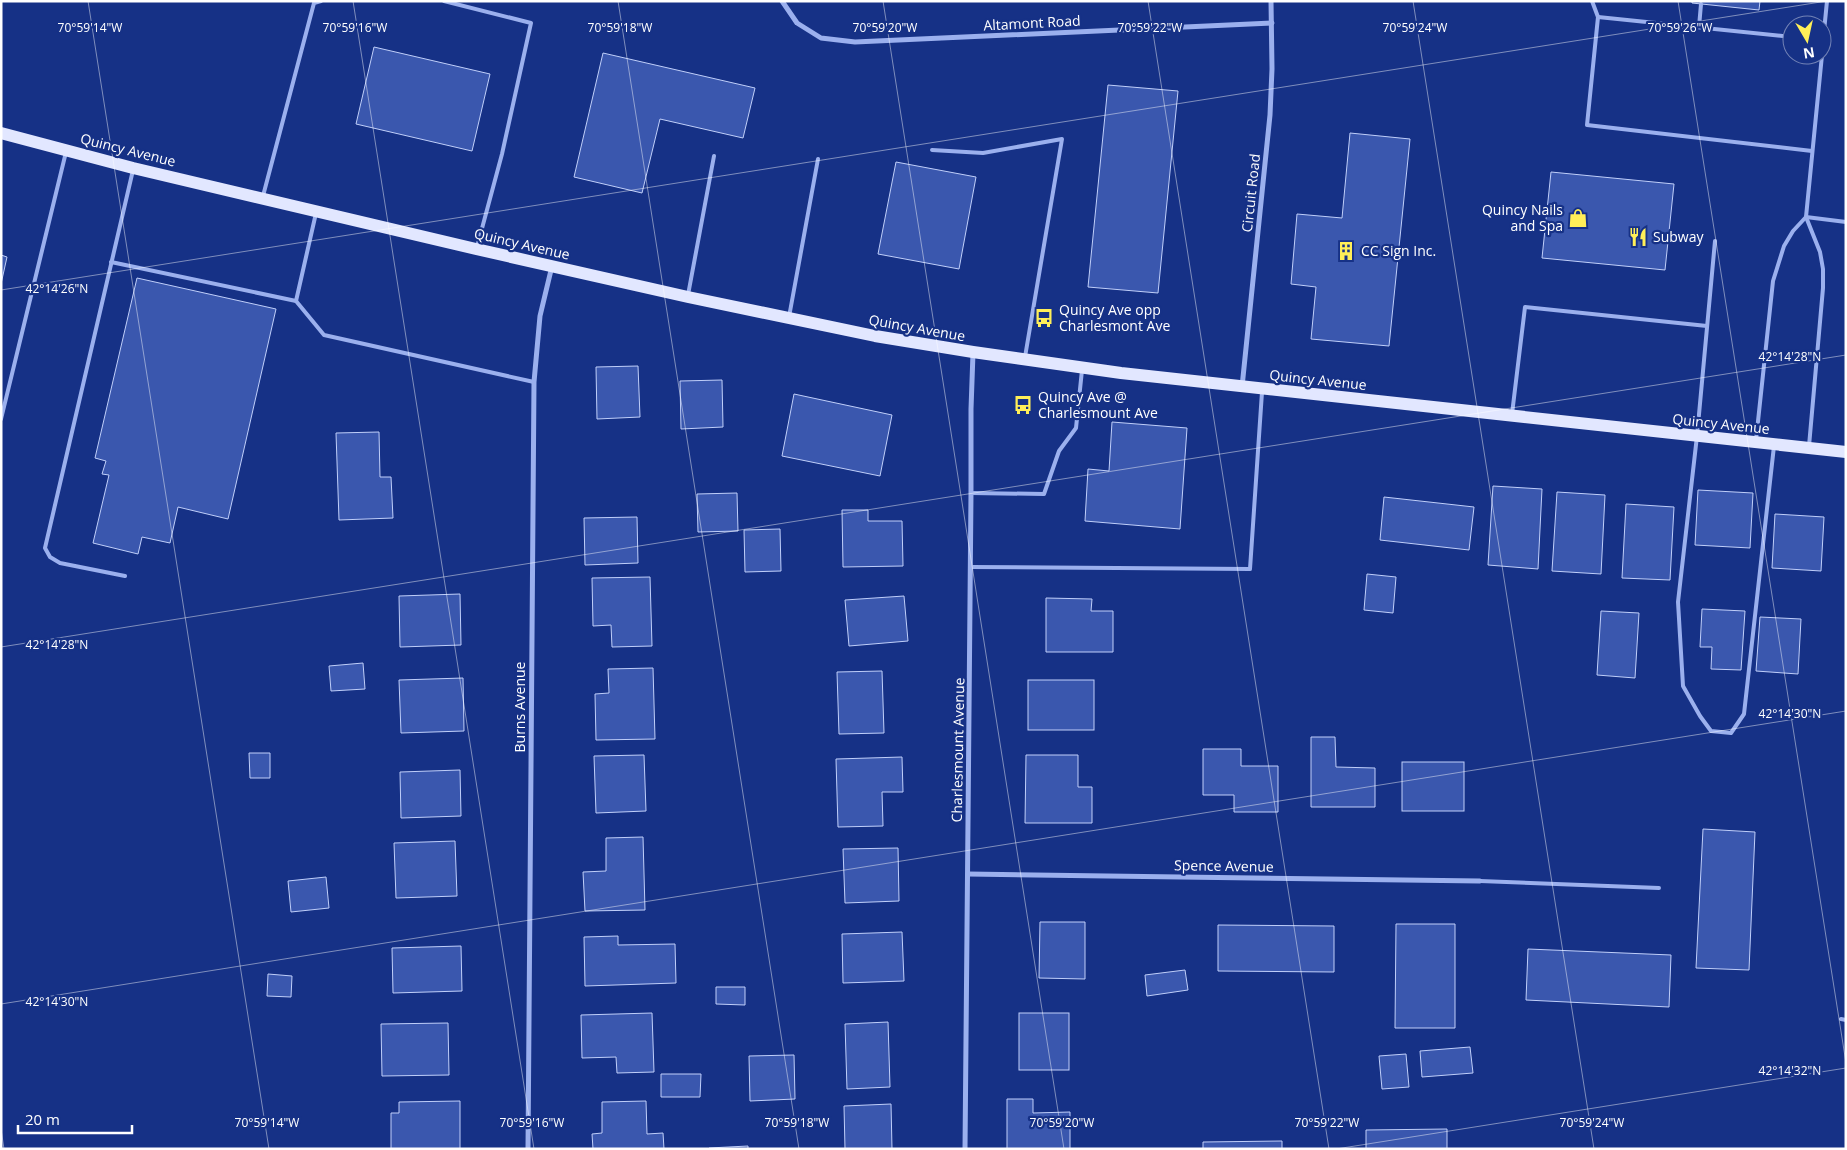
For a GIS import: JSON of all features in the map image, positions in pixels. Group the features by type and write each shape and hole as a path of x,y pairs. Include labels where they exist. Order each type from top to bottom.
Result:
{"main road":[{"name":"Quincy Avenue","path":"1,133 134,168 476,249 688,298 875,336 1082,368 1262,390 1512,415 1846,452"}],"street":[{"name":"Altamont Road","path":"782,1 798,23 821,38 855,42 1272,23"},
{"name":"Circuit Road","path":"1242,387 1270,115 1271,1"},
{"name":"Burns Avenue","path":"528,1149 534,382 540,316 552,266"},
{"name":"Charlesmount Avenue","path":"965,1149 973,352"},
{"name":"Spence Avenue","path":"968,874 1480,881"}],"lane":[{"path":"263,198 314,3 321,1"},
{"path":"444,1 531,23 502,154 476,249"},
{"path":"1592,1 1598,17 1587,126 1812,152"},
{"path":"1826,15 1827,1"},
{"path":"1699,27 1701,4"},
{"path":"1598,17 1782,36"},
{"path":"1809,448 1823,269 1820,252 1806,217 1821,65"},
{"path":"932,150 983,153 1062,139 1025,360"},
{"path":"1,419 66,150"},
{"path":"688,298 714,156"},
{"path":"788,319 818,159"},
{"path":"125,576 60,563 50,557 45,548 134,168"},
{"path":"296,301 316,211"},
{"path":"1806,217 1846,222"},
{"path":"1756,443 1773,281 1784,246 1793,231 1806,217"},
{"path":"1715,241 1697,436 1678,602 1683,686 1711,731 1731,733 1744,714 1774,444"},
{"path":"111,262 296,301 324,335 534,382"},
{"path":"1512,415 1525,307 1707,326"},
{"path":"972,493 1044,494 1059,451 1076,428 1082,368"},
{"path":"971,566 1250,569 1262,390"},
{"path":"1480,881 1658,888"}],"building":[{"path":"1692,1 1760,1 1759,10 1692,3"},
{"path":"374,47 490,74 472,151 356,124"},
{"path":"603,53 755,88 743,138 660,119 642,193 574,177"},
{"path":"1108,85 1178,91 1158,293 1088,287"},
{"name":"CC Sign Inc.","path":"1350,133 1410,139 1389,346 1311,339 1316,287 1291,284 1297,214 1342,218"},
{"path":"896,162 976,177 959,269 878,254"},
{"path":"1551,172 1674,184 1665,270 1542,258"},
{"path":"1,255 7,257 1,284"},
{"path":"137,278 276,309 228,519 178,507 170,543 142,537 138,554 93,543 109,475 102,474 106,461 95,458"},
{"path":"638,366 640,417 597,419 596,367"},
{"path":"722,380 723,427 681,429 680,381"},
{"path":"794,394 892,415 880,476 782,456"},
{"path":"1112,422 1187,428 1180,529 1085,521 1088,469 1109,471"},
{"path":"379,432 380,477 391,477 393,518 339,520 336,433"},
{"path":"1493,486 1542,489 1538,569 1488,565"},
{"path":"1698,490 1753,493 1750,548 1695,545"},
{"path":"1557,492 1605,495 1601,574 1552,571"},
{"path":"737,493 738,531 698,532 697,494"},
{"path":"1384,497 1474,507 1469,550 1380,540"},
{"path":"1626,504 1674,507 1670,580 1622,578"},
{"path":"842,510 868,510 868,521 902,521 903,566 843,567"},
{"path":"1775,514 1824,517 1821,571 1772,568"},
{"path":"637,517 638,563 585,565 584,518"},
{"path":"780,529 781,571 745,572 744,530"},
{"path":"1367,574 1396,577 1393,613 1364,610"},
{"path":"650,577 652,646 612,647 611,625 593,626 592,578"},
{"path":"460,594 461,645 400,647 399,596"},
{"path":"904,596 908,641 849,646 845,600"},
{"path":"1046,598 1092,599 1091,611 1113,611 1113,652 1046,652"},
{"path":"1702,609 1745,611 1741,670 1711,669 1712,647 1700,647"},
{"path":"1601,611 1639,613 1635,678 1597,675"},
{"path":"1760,617 1801,619 1798,674 1756,671"},
{"path":"363,663 365,689 331,691 329,666"},
{"path":"653,668 655,739 596,740 595,694 609,693 608,669"},
{"path":"882,671 884,733 839,734 837,672"},
{"path":"463,678 464,731 401,733 399,680"},
{"path":"1028,680 1094,680 1094,730 1028,730"},
{"path":"1311,737 1335,737 1336,767 1375,768 1375,807 1311,807"},
{"path":"1203,749 1241,749 1241,766 1278,766 1278,812 1234,812 1234,795 1203,795"},
{"path":"249,753 270,753 270,778 250,778"},
{"path":"644,755 646,811 596,813 594,756"},
{"path":"1026,755 1078,755 1078,787 1092,787 1092,823 1025,823"},
{"path":"902,757 903,792 882,792 883,826 838,827 836,759"},
{"path":"1402,762 1464,762 1464,811 1402,811"},
{"path":"460,770 461,816 401,818 400,772"},
{"path":"1703,829 1755,832 1749,970 1696,968"},
{"path":"643,837 645,910 585,911 583,872 606,871 606,838"},
{"path":"455,841 457,896 396,898 394,843"},
{"path":"898,848 899,901 845,903 843,849"},
{"path":"326,877 329,908 291,912 288,881"},
{"path":"1040,922 1085,922 1085,979 1039,978"},
{"path":"1396,924 1455,924 1455,1028 1395,1028"},
{"path":"1218,925 1334,926 1334,972 1218,971"},
{"path":"902,932 904,981 843,983 842,934"},
{"path":"618,936 618,945 675,944 676,983 585,986 584,937"},
{"path":"461,946 462,991 393,993 392,948"},
{"path":"1528,949 1671,955 1669,1007 1526,1000"},
{"path":"1185,970 1188,990 1147,996 1145,975"},
{"path":"268,974 292,976 291,997 267,996"},
{"path":"716,987 745,987 745,1005 716,1004"},
{"path":"652,1013 654,1072 617,1073 616,1057 582,1058 581,1015"},
{"path":"1019,1013 1069,1013 1069,1070 1019,1070"},
{"path":"888,1022 890,1087 847,1089 845,1024"},
{"path":"448,1023 449,1075 382,1076 381,1024"},
{"path":"1470,1047 1473,1073 1422,1077 1420,1051"},
{"path":"1406,1054 1409,1087 1382,1089 1379,1056"},
{"path":"794,1055 795,1099 750,1101 749,1056"},
{"path":"661,1074 701,1074 700,1097 661,1097"},
{"path":"1007,1099 1033,1099 1033,1113 1070,1112 1070,1149 1007,1149"},
{"path":"460,1101 460,1149 391,1149 391,1113 399,1113 399,1102"},
{"path":"646,1101 647,1134 663,1133 664,1149 593,1149 592,1134 602,1133 602,1102"},
{"path":"891,1104 892,1149 845,1149 844,1106"},
{"path":"1447,1129 1447,1149 1366,1149 1366,1130"},
{"path":"1282,1141 1282,1149 1203,1149 1203,1142"},
{"path":"748,1146 748,1149 709,1149 709,1148"}],"place":[{"name":"Quincy Nails and Spa","path":"1578,218"},
{"name":"Subway","path":"1638,237"},
{"name":"CC Sign Inc.","path":"1346,251"},
{"name":"Quincy Ave opp Charlesmont Ave","path":"1044,318"},
{"name":"Quincy Ave @ Charlesmount Ave","path":"1023,405"}]}
